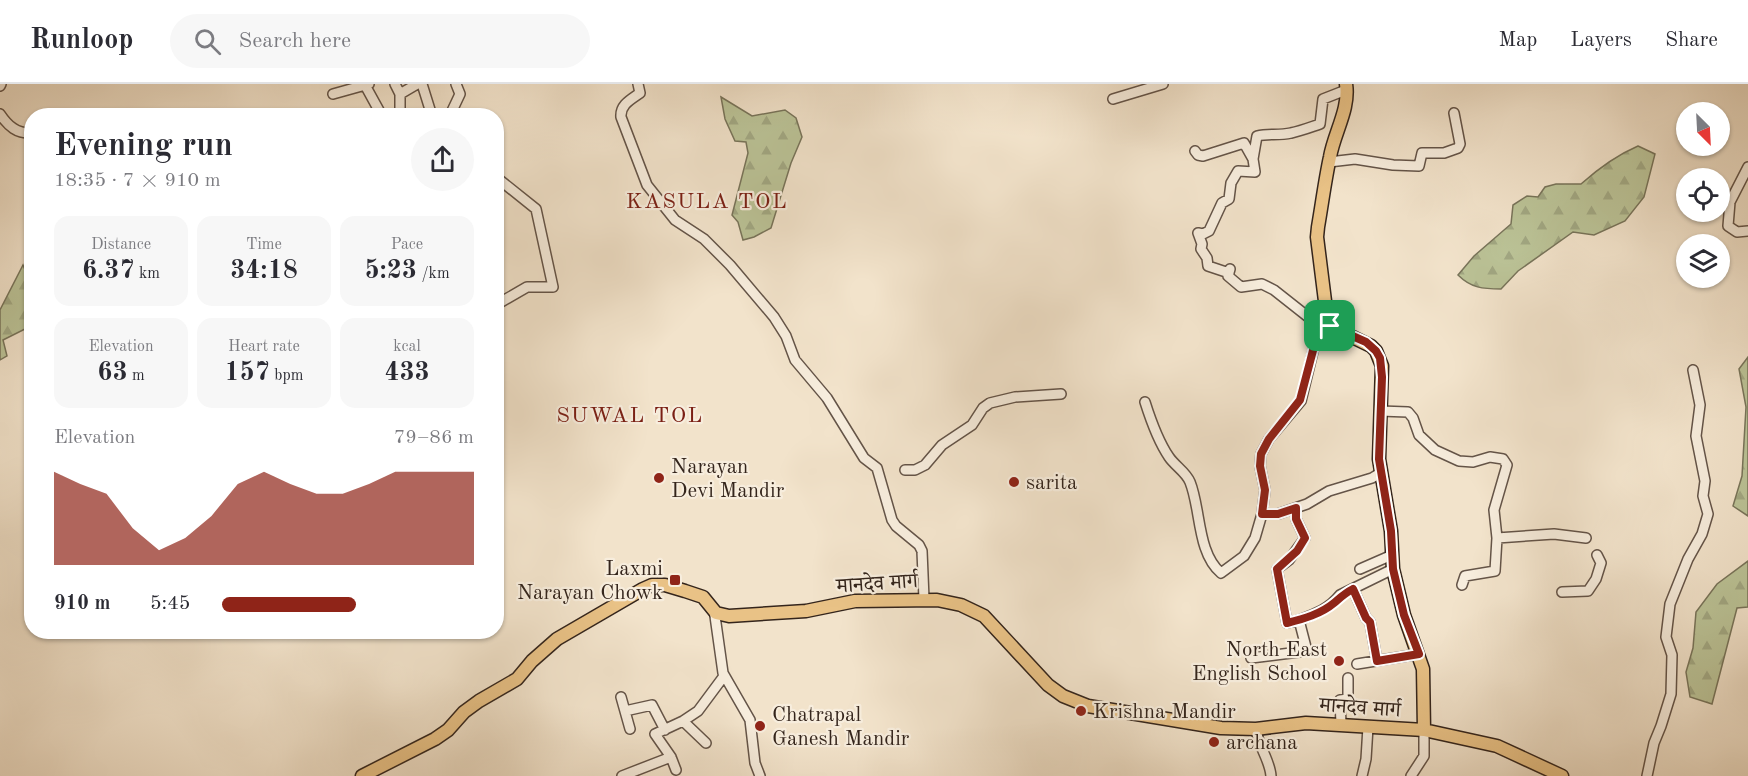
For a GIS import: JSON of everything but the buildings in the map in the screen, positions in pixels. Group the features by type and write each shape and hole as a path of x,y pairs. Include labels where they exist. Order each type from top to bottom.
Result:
{"main road":[{"path":"1346,87 1344,108 1329,162 1317,237 1329,322 1366,342 1376,351 1382,366 1380,472 1391,531 1393,569 1404,615 1423,669 1424,730"},
{"name":"मानदेव मार्ग","path":"366,775 448,730 464,712 479,701 517,680 532,661 557,639 643,589 652,585 665,585 703,597 716,613 729,616 760,616 806,611 855,601 924,599 962,605 984,616 1048,686 1088,706 1221,728 1256,729 1306,723 1424,730 1497,746 1562,776"}],"street":[{"path":"395,84 400,94 400,108"},
{"path":"400,94 419,84 429,108"},
{"path":"453,108 460,94 456,84"},
{"path":"638,84 639,93 620,110 647,185 675,220 704,239 730,265 774,317 786,336 795,360 827,398 864,458 877,468 892,520 922,551 924,599"},
{"path":"1113,99 1163,84"},
{"path":"333,94 367,85 378,108"},
{"path":"1144,402 1170,459 1189,480 1208,552 1221,573 1244,556 1255,538 1262,514 1265,490 1260,466 1261,454 1269,439 1300,400 1316,339 1320,332 1328,329 1329,322 1312,320 1274,290 1262,284 1241,287 1228,276 1230,271 1208,266 1198,233 1203,234 1209,231 1222,203 1229,199 1232,183 1238,171 1255,172 1253,159 1257,136 1292,133 1320,123 1323,99 1346,87"},
{"path":"1329,162 1355,159 1393,165 1419,166 1422,153 1444,153 1458,148 1460,144 1454,113"},
{"path":"0,114 5,122 24,133"},
{"path":"1195,151 1198,155 1203,156 1244,143 1253,159"},
{"path":"1748,167 1730,202 1728,226 1737,232 1748,231"},
{"path":"504,183 536,209 553,287 527,287 504,300"},
{"path":"1647,776 1654,743 1671,694 1672,655 1666,637 1670,604 1688,558 1702,534 1708,514 1703,496 1705,481 1696,436 1700,405 1693,370"},
{"path":"905,470 921,468 942,445 972,425 983,408 990,403 1015,397 1061,394"},
{"path":"1380,411 1408,412 1413,418 1419,435 1435,450 1458,462 1473,462 1490,458 1503,459 1507,465 1494,510 1497,538 1495,571 1465,576 1462,585"},
{"path":"1262,514 1278,514 1296,508 1329,491 1372,478 1380,472"},
{"path":"1296,508 1296,519 1305,538 1297,551 1277,569 1287,623 1315,615 1334,603 1340,596 1393,569"},
{"path":"1497,538 1554,534 1586,538"},
{"path":"1360,568 1392,555"},
{"path":"1562,592 1588,591 1596,579 1601,563 1597,555"},
{"path":"1353,589 1370,622 1377,661"},
{"path":"714,609 724,676 750,720 755,763 760,776"},
{"path":"1251,658 1307,651 1299,620"},
{"path":"1357,664 1419,654"},
{"path":"676,770 671,757 655,734 698,711 724,676"},
{"path":"1341,724 1340,700 1348,699 1348,678"},
{"path":"621,697 630,729"},
{"path":"625,711 652,705 665,730"},
{"path":"683,721 706,743"},
{"path":"1362,776 1366,759 1368,727"},
{"path":"1256,729 1271,776"},
{"path":"1411,776 1424,756 1424,730"},
{"path":"625,775 671,757"}],"green space":[{"path":"721,97 752,116 785,110 796,118 802,137 791,163 771,228 743,240 738,222 732,215 748,153 746,142 735,141 725,119"},
{"path":"1638,146 1655,154 1644,197 1625,221 1594,235 1573,232 1518,271 1501,289 1478,287 1458,275 1474,256 1511,224 1513,205 1527,196 1538,197 1545,187 1556,184 1581,184 1608,162"},
{"path":"23,265 24,330 3,340 7,356 0,360 0,310"},
{"path":"1748,357 1748,516 1733,506 1742,476 1746,407 1739,369"},
{"path":"1748,561 1748,607 1737,608 1712,704 1690,697 1686,672 1693,648 1696,612 1717,584"}],"place":[{"name":"Narayan Devi Mandir","path":"659,478"},
{"name":"sarita","path":"1014,482"},
{"name":"Laxmi Narayan Chowk","path":"675,580"},
{"name":"North East English School","path":"1339,661"},
{"name":"Krishna Mandir","path":"1081,711"},
{"name":"Chatrapal Ganesh Mandir","path":"760,726"},
{"name":"archana","path":"1214,742"}],"district":[{"name":"KASULA TOL","path":"707,200"},
{"name":"SUWAL TOL","path":"630,414"}],"route":[{"path":"1330,326 1366,342 1380,358 1382,366 1380,472 1391,531 1393,569 1404,615 1419,654 1377,661 1370,622 1353,589 1315,615 1287,623 1277,569 1289,560 1305,538 1296,519 1296,508 1278,514 1262,514 1265,490 1260,466 1261,454 1269,439 1294,411 1300,400 1305,390 1316,339 1320,332 1330,326"}]}
